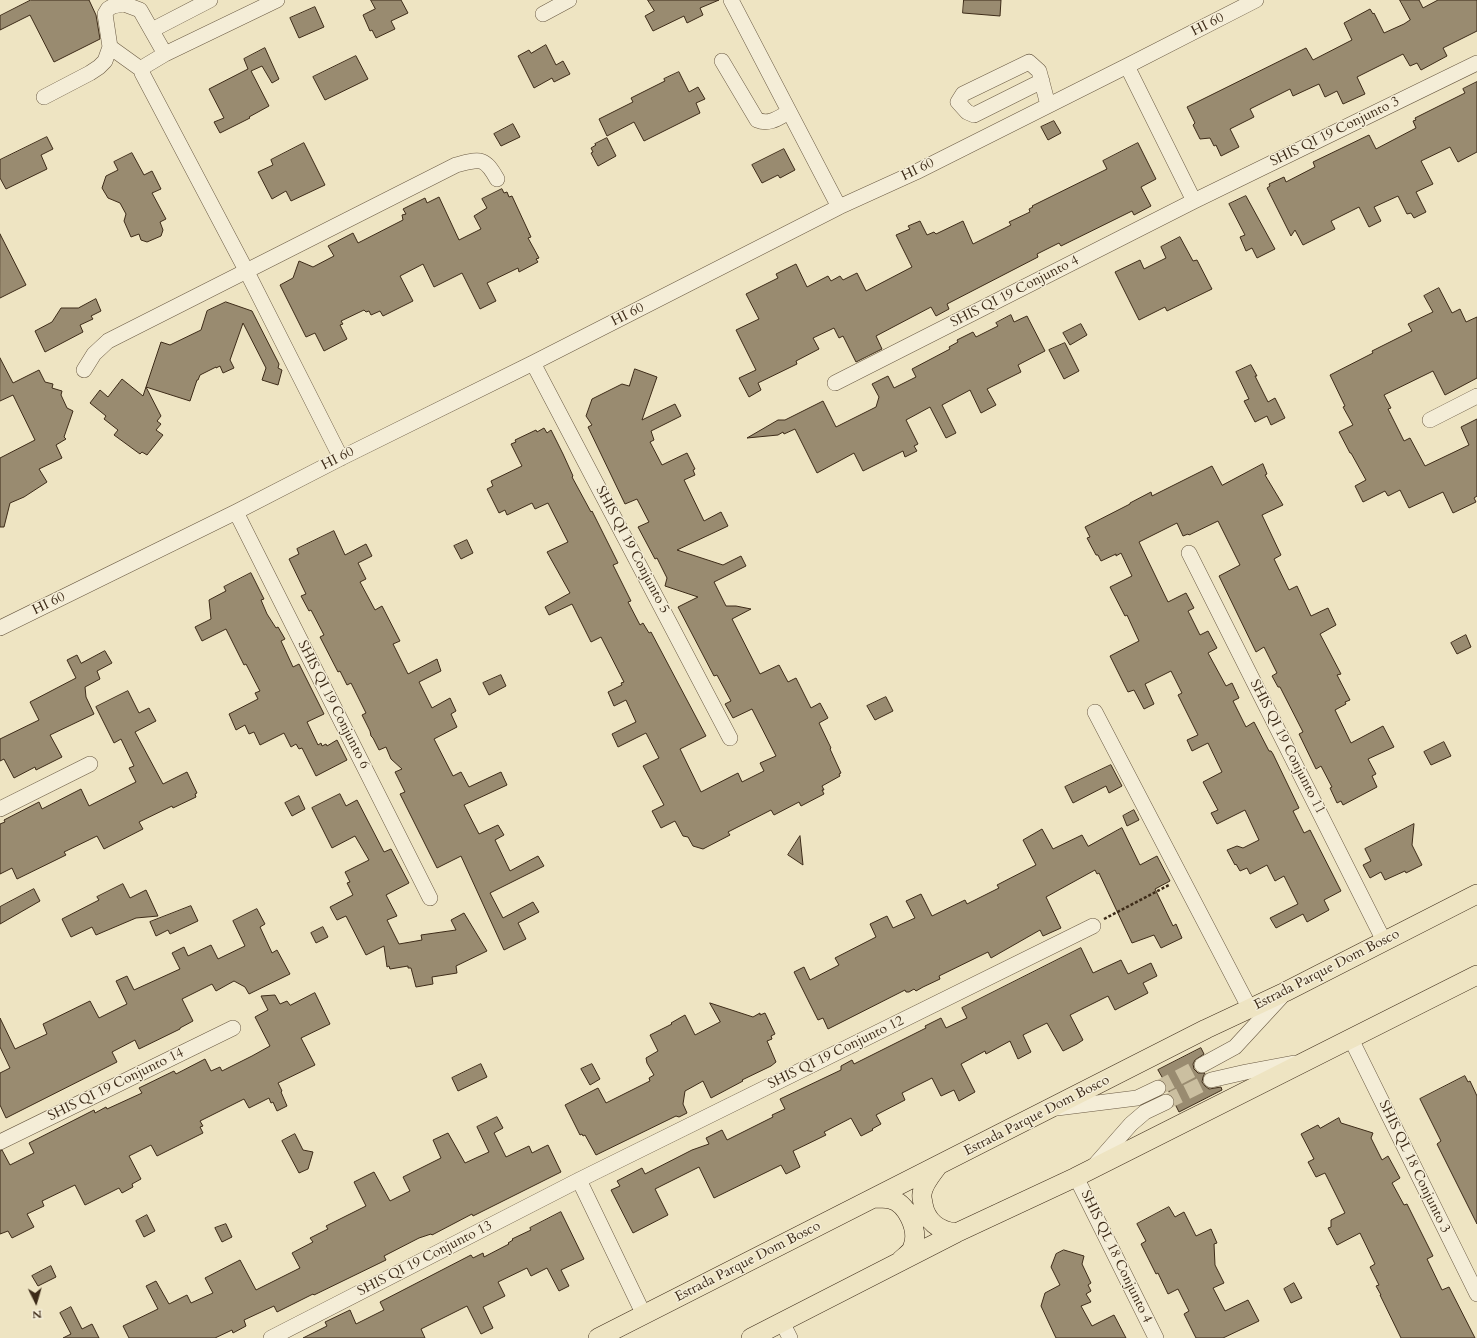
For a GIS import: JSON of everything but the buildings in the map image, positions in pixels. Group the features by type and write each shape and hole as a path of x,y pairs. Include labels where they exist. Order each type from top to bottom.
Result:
{"main road":[{"name":"Estrada Parque Dom Bosco","path":"598,1338 1206,1029 1285,992 1477,894"},
{"path":"751,1338 786,1330 897,1264 1310,1060 1477,975"},
{"path":"938,1166 927,1181 922,1195 925,1211 935,1226 947,1232 956,1234"},
{"path":"874,1198 891,1199 902,1206 912,1222 915,1236 913,1247 897,1264"}],"street":[{"path":"152,30 210,0"},
{"path":"142,70 145,66 165,54 277,0"},
{"path":"542,14 569,0"},
{"path":"731,0 839,207"},
{"name":"HI 60","path":"0,628 533,363 839,207 916,172 1256,0"},
{"path":"44,97 99,67 105,61 110,47 106,14 108,9 118,5 138,4 165,54"},
{"path":"110,47 142,70 148,85 247,272 341,458"},
{"path":"722,61 757,120 765,123 775,120 789,112"},
{"path":"1042,81 974,115 967,112 958,102 963,94 1029,62 1039,71 1042,81 1048,105"},
{"name":"SHIS QI 19 Conjunto 3","path":"1194,201 1477,63"},
{"path":"1127,66 1194,201"},
{"path":"84,370 94,354 108,341 456,165 472,161 484,162 489,165 497,179"},
{"name":"SHIS QI 19 Conjunto 4","path":"835,383 1194,201"},
{"name":"SHIS QI 19 Conjunto 5","path":"533,363 730,738"},
{"path":"1430,420 1477,396"},
{"name":"SHIS QI 19 Conjunto 6","path":"236,512 430,898"},
{"name":"SHIS QI 19 Conjunto 11","path":"1189,553 1384,941"},
{"path":"1095,712 1250,1009"},
{"path":"0,809 90,764"},
{"name":"SHIS QI 19 Conjunto 12","path":"579,1180 1093,926"},
{"path":"1202,1065 1235,1047 1285,992"},
{"name":"SHIS QI 19 Conjunto 14","path":"0,1142 233,1028"},
{"name":"SHIS QL 18 Conjunto 3","path":"1351,1039 1477,1294"},
{"path":"1235,1047 1246,1072"},
{"path":"1211,1080 1310,1060"},
{"path":"1053,1108 1137,1098 1158,1088"},
{"path":"1137,1098 1145,1112"},
{"path":"1083,1173 1131,1124 1145,1112 1166,1102"},
{"name":"SHIS QL 18 Conjunto 4","path":"1083,1173 1156,1338"},
{"path":"579,1180 644,1315"},
{"name":"SHIS QI 19 Conjunto 13","path":"271,1338 579,1180"}],"path":[{"path":"1093,926 1182,878"}],"tunnel":[{"path":"1158,1088 1202,1065"},
{"path":"1166,1102 1211,1080"}]}
